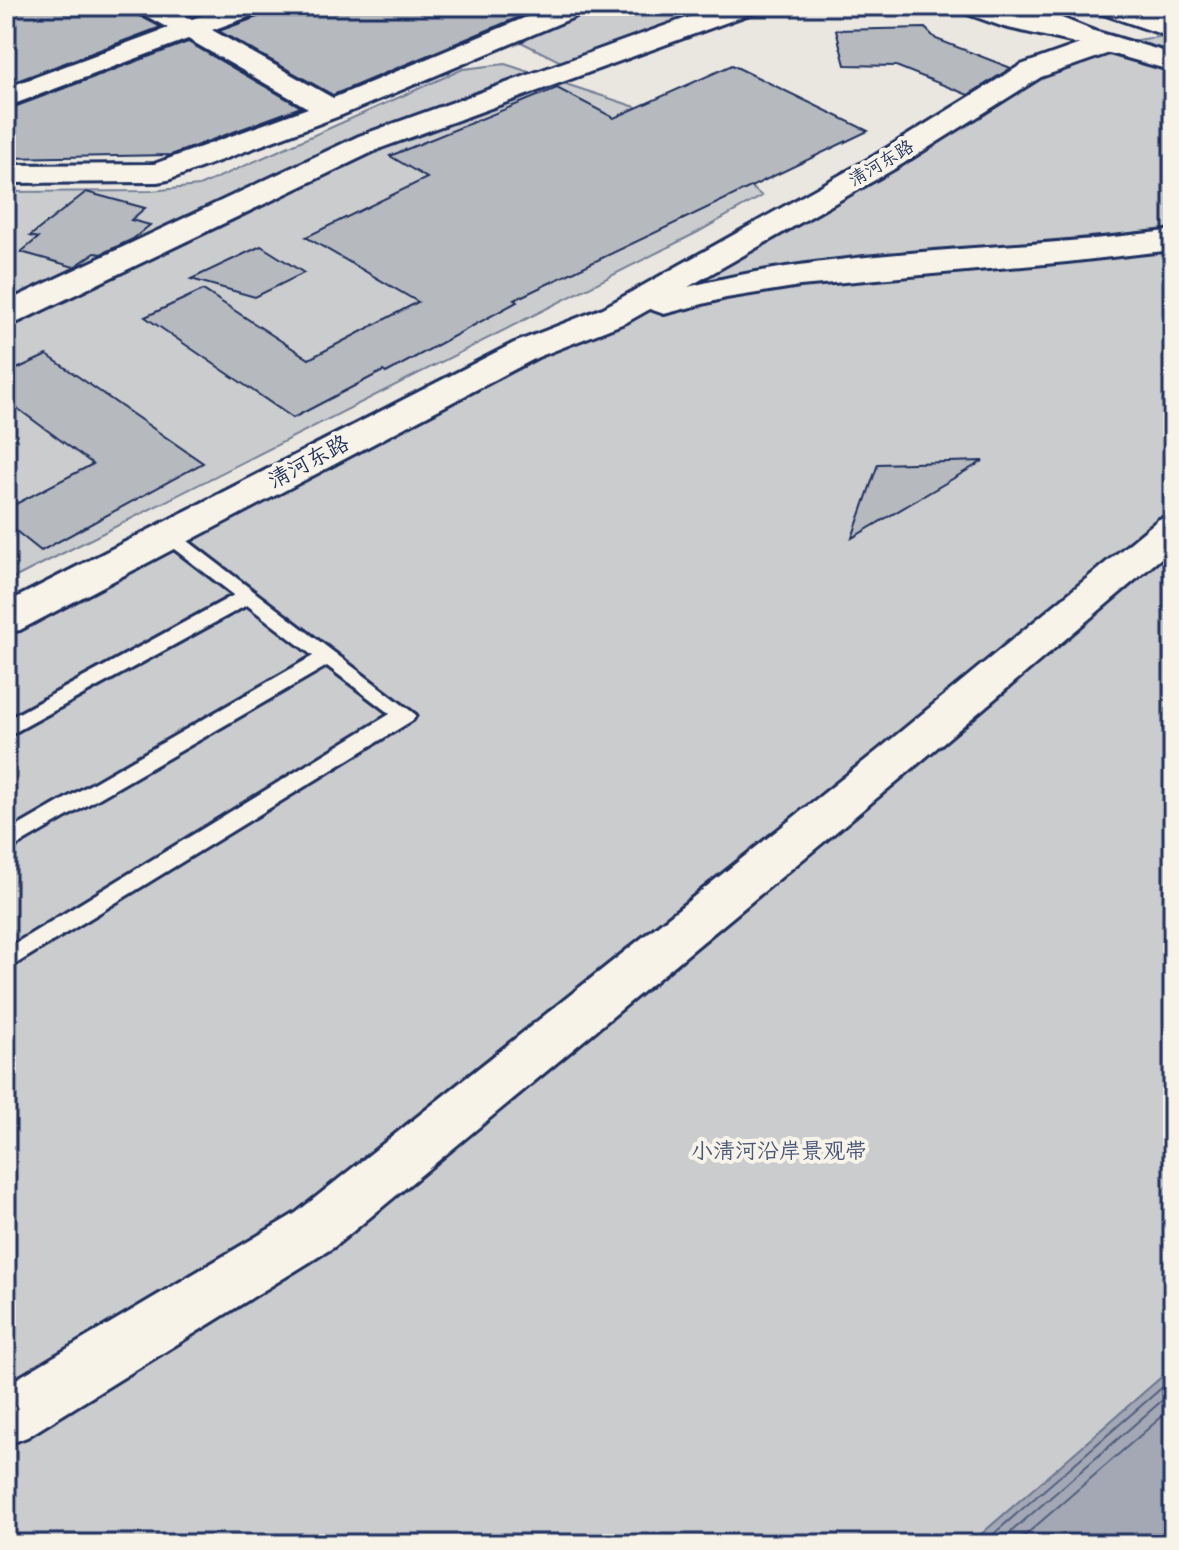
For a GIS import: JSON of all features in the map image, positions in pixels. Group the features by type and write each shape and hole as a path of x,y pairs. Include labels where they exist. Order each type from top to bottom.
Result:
{"street":[{"path":"149,6 332,109"},
{"path":"6,98 252,6"},
{"path":"6,174 157,173 332,109 576,6"},
{"path":"6,315 370,142 745,6"},
{"path":"972,6 1014,21 1096,40 1173,63"},
{"path":"1008,6 1096,40"},
{"path":"1107,6 1173,30"},
{"path":"1149,6 1173,20"},
{"name":"清河东路","path":"6,620 526,350 615,315 885,162 1031,71 1096,40"},
{"path":"788,217 776,233 783,249 805,263 852,271"},
{"name":"清河东路","path":"615,315 746,284 852,271 1111,249 1173,240"},
{"path":"6,1417 315,1230 881,771 1173,528"}],"lane":[{"path":"6,961 405,715 168,535"},
{"path":"6,729 249,596"},
{"path":"6,844 328,656"}],"green space":[{"path":"576,6 745,6 573,68 507,35"},
{"name":"小清河沿岸景观带","path":"1173,35 1173,1367 970,1544 6,1544 6,620 615,315 1031,71 1108,44"},
{"path":"505,64 666,117 762,196 696,233 6,582 6,192 151,191 199,186 463,69"}],"water":[{"path":"1173,1367 1173,1544 970,1544"}],"building":[{"path":"6,6 133,6 138,15 161,27 6,85"},
{"path":"268,6 545,6 333,95 219,31 263,15"},
{"path":"925,28 936,39 1011,68 968,95 896,66 845,65 836,30"},
{"path":"188,42 301,107 171,155 6,158 6,110"},
{"path":"732,65 868,131 514,300 517,302 386,373 383,371 293,418 145,317 203,290 309,359 418,302 306,237 427,178 390,156 557,88 614,118"},
{"path":"86,192 145,208 131,220 150,225 133,239 101,254 95,253 74,267 21,252 38,238 30,236"},
{"path":"261,246 304,273 255,297 191,279"},
{"path":"47,355 203,463 41,551 6,523 6,509 93,464 6,400 6,374"},
{"path":"983,461 852,538 878,464"}]}
